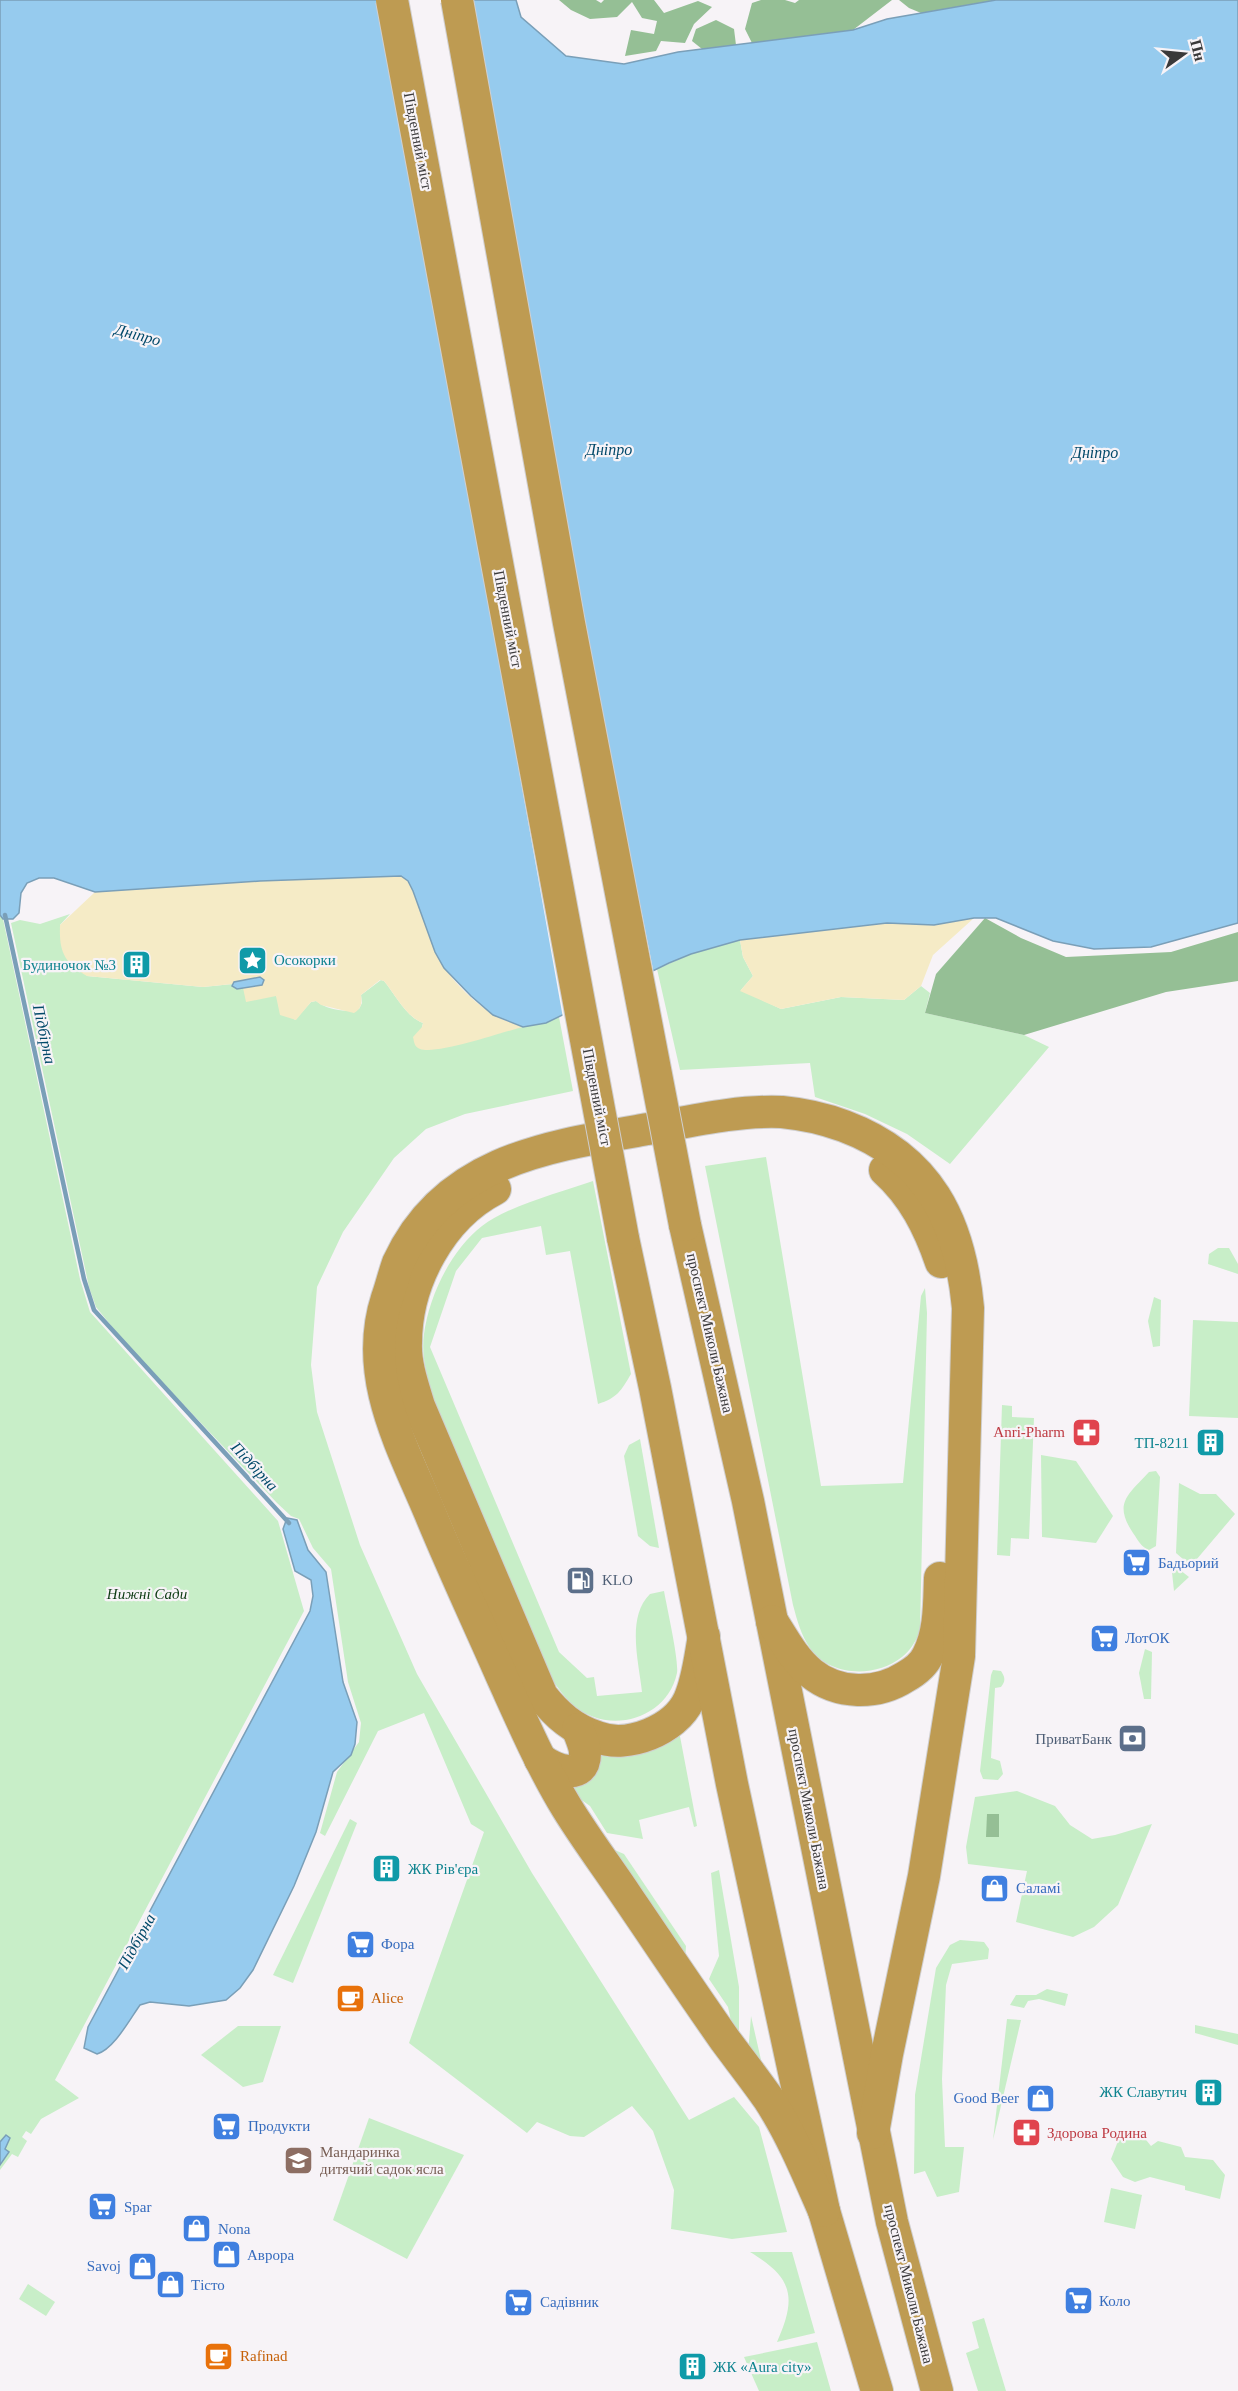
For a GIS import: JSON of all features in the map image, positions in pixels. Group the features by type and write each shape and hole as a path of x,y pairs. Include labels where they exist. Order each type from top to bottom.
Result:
{"highway":[{"name":"Південний міст","path":"392,0 623,1238 704,1636"},
{"name":"проспект Миколи Бажана","path":"457,0 569,623 685,1225 748,1501 892,2222 937,2391"},
{"path":"824,2211 795,2145 769,2099 712,2022 568,1809 540,1760 450,1562 392,1421 380,1382 379,1341 383,1315 399,1263 420,1229 445,1199 472,1178 501,1164 566,1144 721,1116 783,1112 834,1122 863,1134 892,1150 911,1166 934,1193 956,1241 968,1308 958,1656 924,1876 873,2133"},
{"path":"704,1636 697,1678 688,1701 678,1715 662,1728 622,1740 599,1738 578,1729 558,1715 542,1696 419,1406 410,1376 405,1344 409,1306 425,1263 444,1233 467,1208 493,1190 584,1158 718,1133 753,1130 788,1131 820,1136 856,1150 887,1172 909,1196 931,1231 944,1270 947,1312 939,1611 935,1639 927,1658 914,1672 893,1685 874,1690 853,1690 829,1684 811,1673 793,1654 772,1622"},
{"path":"704,1636 735,1796 824,2211 877,2391"},
{"path":"540,1760 564,1772 576,1769 583,1763 585,1751 578,1729"}],"green space":[{"path":"559,0 596,0 601,3 604,0 654,0 664,13 698,1 712,7 694,24 685,43 661,41 656,51 625,56 631,30 654,34 657,21 642,18 632,2 617,17 590,19 571,10"},
{"path":"761,0 785,0 795,3 799,0 892,0 853,30 752,43 745,29 752,3"},
{"path":"899,0 996,0 921,13 909,8"},
{"path":"716,20 734,29 736,45 702,49 692,41 696,29"},
{"path":"70,914 60,925 87,976 203,987 242,983 276,996 295,1020 311,1002 316,1001 337,1010 359,1009 362,1003 361,995 381,980 406,1011 423,1023 422,1027 511,1028 529,1026 559,1017 573,1091 465,1114 426,1129 394,1158 343,1232 317,1287 311,1365 317,1412 360,1545 417,1674 532,1873 689,2120 734,2097 759,2127 787,2232 732,2239 671,2229 674,2190 653,2131 632,2106 584,2137 570,2136 537,2122 527,2133 409,2043 484,1832 471,1824 424,1713 378,1731 325,1836 320,1833 337,1772 359,1742 361,1723 348,1682 331,1569 313,1548 299,1519 291,1516 277,1503 126,1344 96,1307 89,1287 11,923 20,920 40,924"},
{"name":"Нижні Сади","path":"0,915 3,919 80,1279 90,1312 278,1521 304,1611 55,2080 79,2098 41,2119 31,2134 26,2131 22,2137 27,2141 18,2157 12,2154 0,2170"},
{"path":"985,918 1021,938 1066,957 1171,952 1238,932 1238,981 1166,992 1024,1035 925,1013 936,974"},
{"path":"740,940 743,957 753,976 741,990 781,1009 841,997 904,1000 921,986 930,993 925,1013 1024,1035 1049,1047 950,1164 907,1134 865,1114 815,1097 810,1063 680,1070 657,969 691,954"},
{"path":"766,1157 821,1486 903,1483 921,1296 925,1288 927,1313 920,1631 905,1655 879,1669 854,1671 841,1669 819,1658 804,1638 793,1605 705,1166"},
{"path":"593,1181 631,1374 618,1393 598,1404 570,1251 546,1255 541,1226 482,1238 456,1271 430,1347 559,1652 587,1678 594,1677 597,1696 642,1692 636,1641 638,1615 650,1594 664,1591 675,1646 677,1673 671,1689 649,1712 618,1721 586,1714 569,1701 551,1679 431,1394 423,1349 427,1319 436,1289 451,1261 471,1236 482,1226 506,1212"},
{"path":"1218,1248 1229,1248 1238,1264 1238,1274 1208,1264 1209,1254"},
{"path":"1154,1297 1161,1300 1160,1346 1153,1347 1148,1321"},
{"path":"1193,1320 1238,1322 1238,1418 1189,1416"},
{"path":"1002,1405 1012,1406 1012,1417 1034,1418 1029,1539 1011,1538 1010,1556 997,1555"},
{"path":"640,1439 659,1548 650,1546 638,1536 624,1456 629,1445"},
{"path":"1041,1455 1076,1461 1113,1516 1096,1543 1042,1537"},
{"path":"1156,1471 1160,1477 1156,1546 1149,1550 1142,1545 1127,1523 1124,1507 1129,1493 1149,1472"},
{"path":"1179,1483 1200,1494 1216,1494 1235,1514 1191,1566 1176,1553"},
{"path":"1171,1563 1189,1577 1174,1591"},
{"path":"1145,1649 1152,1652 1151,1699 1144,1699 1139,1673"},
{"path":"993,1670 1001,1671 1004,1679 1001,1687 995,1688 991,1758 1000,1761 1003,1774 998,1780 983,1779 980,1771"},
{"path":"679,1731 697,1826 694,1827 689,1807 639,1820 643,1839 607,1833 590,1806 576,1796 566,1781 595,1750"},
{"path":"1017,1791 1055,1806 1070,1825 1092,1839 1152,1824 1118,1905 1094,1927 1073,1937 1016,1922 1027,1871 968,1864 966,1847 975,1797"},
{"path":"987,1814 999,1814 999,1837 986,1837"},
{"path":"350,1819 357,1823 293,1983 273,1975"},
{"path":"610,1848 624,1854 686,1946 685,1961"},
{"path":"719,1870 739,1987 739,2034 731,2021 728,2007 709,1979 719,1956 711,1873"},
{"path":"960,1940 984,1942 989,1949 988,1959 952,1964 946,1985 942,2079 945,2147 964,2147 959,2192 937,2197 925,2171 914,2174 915,2095 936,1968 950,1945"},
{"path":"1047,1989 1068,1994 1065,2006 1039,1999 1028,2001 1024,2008 1010,2005 1016,1995 1036,1995"},
{"path":"751,2016 764,2073 748,2055"},
{"path":"1007,2019 1021,2020 993,2140"},
{"path":"1195,2025 1238,2034 1238,2045 1195,2033"},
{"path":"238,2026 281,2026 263,2082 243,2087 201,2055"},
{"path":"369,2118 464,2155 407,2259 333,2220"},
{"path":"1138,2130 1151,2146 1158,2141 1181,2147 1185,2157 1213,2160 1225,2175 1220,2199 1185,2190 1185,2186 1150,2177 1135,2182 1123,2177 1111,2159 1122,2131"},
{"path":"1111,2188 1142,2195 1135,2229 1104,2222"},
{"path":"750,2252 792,2252 815,2333 777,2342 787,2313 789,2301 787,2290 783,2280 775,2271"},
{"path":"28,2284 55,2302 46,2316 19,2299"},
{"path":"984,2318 1006,2391 978,2391 966,2353 979,2348 972,2322"},
{"path":"817,2342 831,2391 759,2391 744,2357"}],"sand":[{"name":"Осокорки","path":"400,876 414,891 438,956 459,986 496,1016 523,1027 441,1049 420,1049 415,1045 413,1037 423,1023 406,1011 384,981 380,980 361,995 361,1005 354,1013 321,1005 316,1001 311,1002 296,1020 280,1015 276,996 246,1002 242,983 203,987 87,976 68,961 62,949 60,925 95,892"},
{"path":"974,918 933,955 921,986 904,1000 841,997 781,1009 740,991 753,976 743,957 740,940 887,923 934,925"}],"water":[{"name":"Дніпро","path":"0,0 516,0 521,17 566,56 624,64 678,52 853,30 887,19 996,0 1238,0 1238,923 1151,947 1094,949 1053,941 996,918 974,918 934,925 887,923 740,940 691,954 546,1023 523,1027 493,1015 444,968 435,952 413,891 408,881 401,876 260,881 95,892 54,878 39,878 27,883 21,893 19,913 13,919 3,919 0,915"},
{"path":"260,977 264,980 262,985 237,989 232,986 234,982"},
{"path":"287,1518 297,1520 308,1550 326,1572 343,1682 357,1722 355,1744 351,1755 333,1772 316,1832 294,1886 253,1970 240,1988 226,2000 189,2006 150,2002 140,2005 115,2040 97,2054 84,2048 88,2027 310,1611 313,1596 311,1580 295,1571 283,1529"},
{"path":"6,2135 10,2138 5,2149 9,2152 0,2165 0,2142"}],"pier":[{"path":"376,0 472,0 583,620 654,974 563,1018 502,675"}],"waterway":[{"name":"Підбірна","path":"5,915 84,1279 94,1310 289,1523"}],"place":[{"name":"Осокорки","path":"253,960"},
{"name":"Будиночок №3","path":"137,965"},
{"name":"Anri-Pharm","path":"1086,1432"},
{"name":"ТП-8211","path":"1210,1443"},
{"name":"Бадьорий","path":"1137,1563"},
{"name":"KLO","path":"581,1580"},
{"name":"ЛотОК","path":"1104,1638"},
{"name":"ПриватБанк","path":"1133,1739"},
{"name":"ЖК Рів'єра","path":"387,1869"},
{"name":"Саламі","path":"995,1888"},
{"name":"Фора","path":"360,1944"},
{"name":"Alice","path":"350,1998"},
{"name":"ЖК Славутич","path":"1208,2092"},
{"name":"Good Beer","path":"1040,2098"},
{"name":"Продукти","path":"227,2126"},
{"name":"Здорова Родина","path":"1026,2133"},
{"name":"Мандаринка дитячий садок ясла","path":"299,2161"},
{"name":"Spar","path":"103,2207"},
{"name":"Nona","path":"197,2229"},
{"name":"Аврора","path":"226,2255"},
{"name":"Savoj","path":"142,2266"},
{"name":"Тісто","path":"170,2285"},
{"name":"Коло","path":"1078,2301"},
{"name":"Садівник","path":"519,2302"},
{"name":"Rafinad","path":"219,2356"},
{"name":"ЖК «Aura city»","path":"692,2367"}]}
